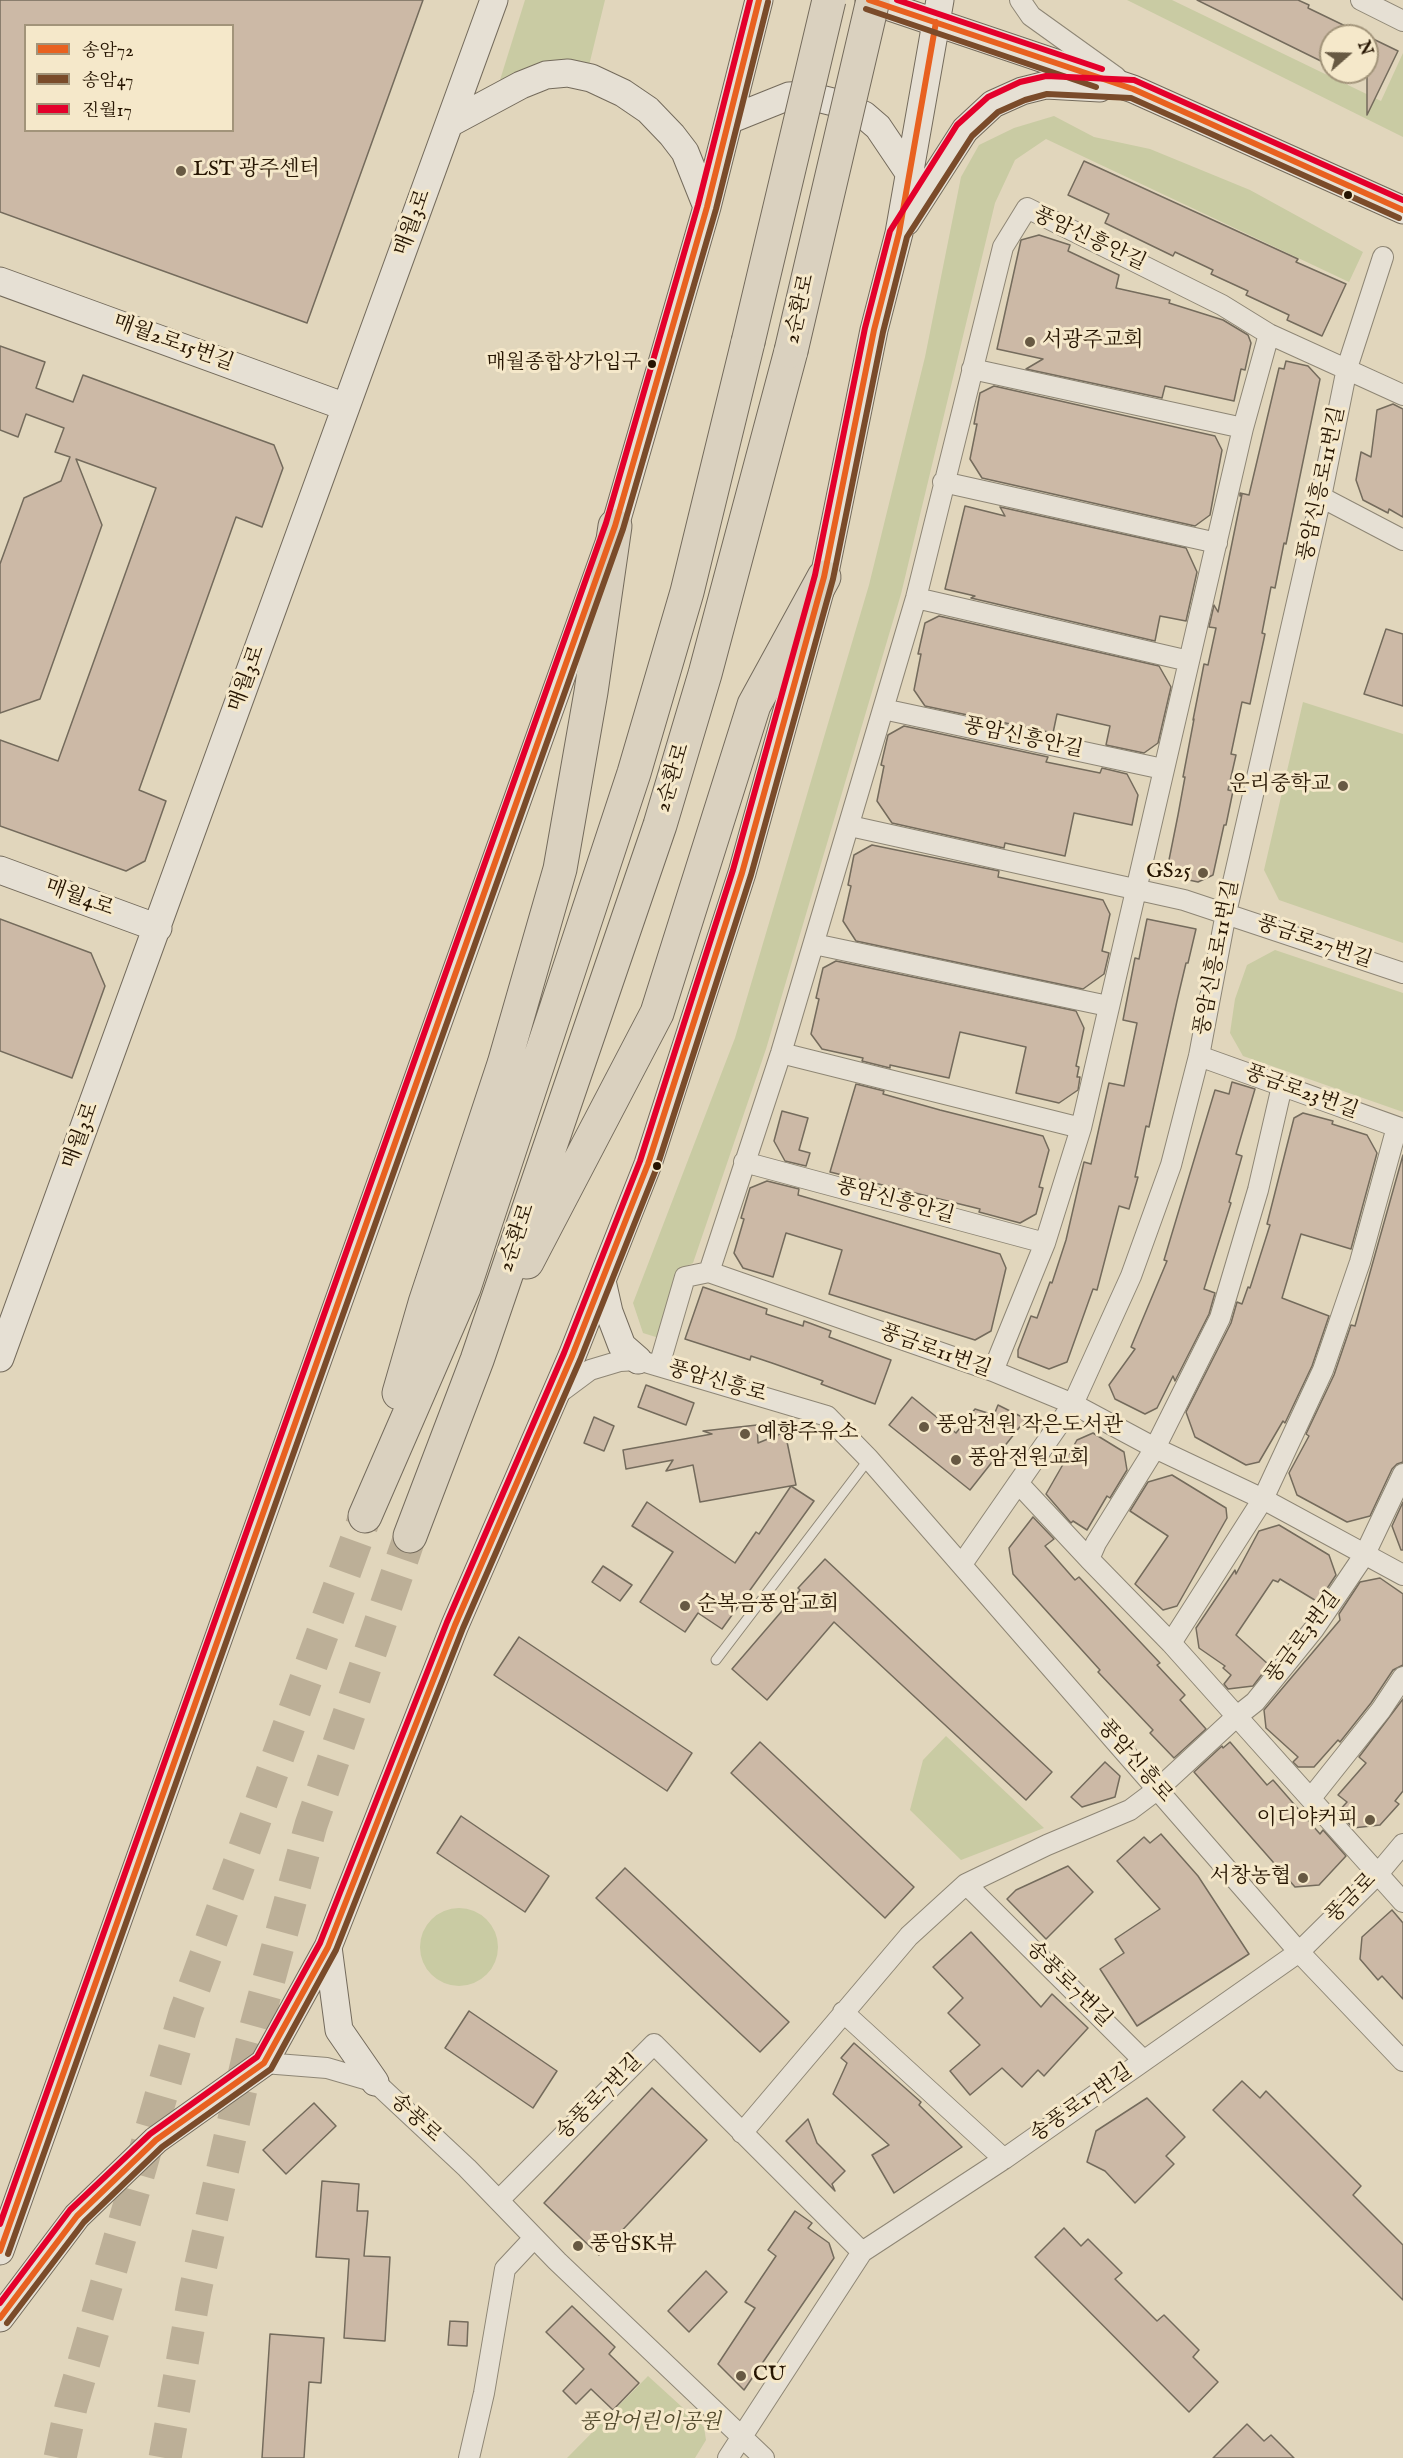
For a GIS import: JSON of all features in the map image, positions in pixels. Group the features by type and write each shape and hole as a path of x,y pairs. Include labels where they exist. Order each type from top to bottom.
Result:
{"highway":[{"name":"2순환로","path":"615,526 591,692 560,869 504,1064 425,1303 365,1516 464,1288 634,773 687,592 829,0"},
{"name":"2순환로","path":"410,1536 477,1360 660,825 705,674 791,351 871,0"},
{"path":"477,1360 657,1013 754,705 824,577"}],"street":[{"name":"매월3로","path":"0,1358 452,122 494,0"},
{"path":"0,2251 615,526 707,207 759,0"},
{"path":"871,0 938,11 1133,90 1403,210"},
{"path":"1020,0 1031,16 1133,90"},
{"path":"1361,0 1403,21"},
{"path":"0,2318 77,2216 156,2140 264,2064 328,1947 455,1625 555,1396 602,1281 648,1164 742,873 824,577 874,330 899,233 938,11"},
{"path":"452,122 506,92 546,75 568,73 591,78 623,93 648,110 672,135 685,152 707,207"},
{"path":"899,233 965,130 993,104 1022,91 1046,85 1133,90"},
{"path":"729,120 789,96 805,95 833,102 864,115 878,127 909,173"},
{"name":"풍암신흥안길","path":"709,1272 781,1053 916,598 1004,247 1027,208 1222,304 1269,334 1347,368"},
{"name":"풍암신흥로11번길","path":"962,1564 1073,1404 1131,1276 1171,1165 1199,1056 1226,913 1321,497 1347,368 1383,257"},
{"name":"매월2로15번길","path":"0,281 346,407"},
{"path":"993,1371 1045,1242 1081,1128 1243,428 1269,334"},
{"path":"1347,368 1403,395"},
{"path":"972,369 1243,428"},
{"path":"944,482 1217,543"},
{"path":"1321,497 1403,540"},
{"path":"916,598 1189,661"},
{"name":"풍암신흥안길","path":"883,709 1164,769"},
{"path":"850,826 1135,889 1226,913"},
{"name":"매월4로","path":"0,870 158,928"},
{"name":"풍금로27번길","path":"1226,913 1403,973"},
{"path":"814,944 1108,1006"},
{"path":"781,1053 1081,1128"},
{"name":"풍금로23번길","path":"1199,1056 1400,1128"},
{"path":"1089,1559 1096,1543 1155,1448 1220,1318 1258,1190 1282,1086"},
{"path":"1171,1643 1263,1499 1323,1370 1360,1262 1400,1128"},
{"name":"풍암신흥안길","path":"744,1162 1045,1242"},
{"path":"602,1281 609,1312 622,1346 648,1363 685,1277 709,1272"},
{"name":"풍금로11번길","path":"709,1272 993,1371 1073,1404 1155,1448 1263,1499 1403,1575"},
{"name":"풍암신흥로","path":"555,1396 590,1370 620,1362 648,1363 827,1416 869,1459 962,1564 1299,1952 1403,2061"},
{"path":"1365,1554 1403,1474"},
{"path":"1018,1483 1171,1643 1403,1902"},
{"name":"풍금로3번길","path":"1158,1789 1255,1702 1314,1629 1365,1554"},
{"path":"1311,1798 1381,1710 1403,1677"},
{"path":"862,2252 742,2133 909,1935 966,1884 1047,1845 1130,1810 1158,1789"},
{"name":"풍금로","path":"1299,1952 1377,1875 1403,1844"},
{"name":"송풍로7번길","path":"966,1884 1143,2060"},
{"path":"328,1947 339,2030 375,2082"},
{"name":"송풍로17번길","path":"728,2458 862,2252 1004,2159 1299,1952"},
{"path":"843,2012 1004,2159"},
{"name":"송풍로7번길","path":"499,2200 654,2044 742,2133"},
{"name":"송풍로","path":"264,2064 327,2068 375,2082 499,2200 534,2238 765,2458"},
{"path":"469,2458 484,2393 505,2269 534,2238"}],"lane":[{"path":"716,1660 869,1459"}],"green space":[{"path":"525,0 605,0 584,86 530,71 500,80"},
{"path":"1127,0 1172,0 1319,71 1319,84 1346,84 1381,101 1403,53 1403,137"},
{"path":"1054,116 1094,137 1150,149 1250,190 1363,252 1349,282 1046,139 1015,160 995,203 901,594 766,1049 693,1263 677,1270 659,1338 643,1333 633,1303 735,1038 869,585 925,357 961,177 979,145 1014,128"},
{"name":"운리중학교","path":"1303,702 1403,734 1403,943 1279,900 1264,870"},
{"path":"1275,950 1403,993 1403,1112 1243,1056 1230,1033 1235,999 1247,965"},
{"path":"946,1736 1044,1828 961,1860 910,1810 923,1760"},
{"path":"459,1908 474,1911 487,1919 495,1932 498,1947 495,1962 487,1975 474,1983 459,1986 444,1983 431,1975 423,1962 420,1947 423,1932 431,1919 444,1911"},
{"name":"풍암어린이공원","path":"648,2376 704,2427 706,2440 695,2458 567,2458"}],"building":[{"name":"LST 광주센터","path":"0,0 423,0 307,323 0,212"},
{"path":"1197,0 1298,0 1309,5 1308,8 1341,24 1319,24 1319,60"},
{"path":"1379,42 1398,51 1367,115 1367,84 1379,84"},
{"path":"1084,161 1298,259 1296,262 1346,284 1322,336 1287,320 1289,315 1246,295 1248,291 1211,274 1213,270 1175,252 1173,256 1105,223 1109,214 1068,195"},
{"path":"1039,235 1070,245 1068,251 1119,275 1116,288 1170,300 1169,303 1223,320 1248,335 1251,343 1245,370 1241,369 1234,401 1165,386 1162,398 1026,369 1043,359 997,349 1021,240"},
{"path":"0,346 45,362 36,388 73,402 83,375 274,445 283,468 262,527 236,517 139,790 166,801 145,861 126,871 0,826 0,740 58,761 156,488 76,459 102,525 40,699 0,713 0,564 24,498 61,481 70,457 55,452 64,428 26,414 18,437 0,430"},
{"path":"1286,361 1308,366 1320,379 1286,544 1284,543 1275,588 1271,587 1262,633 1265,634 1250,704 1242,702 1231,754 1236,755 1228,790 1233,791 1226,825 1224,825 1213,875 1198,882 1166,875 1204,664 1208,665 1216,628 1209,627 1214,605 1218,612 1242,494 1240,496 1240,493 1249,495 1279,368 1284,369"},
{"path":"994,386 1215,436 1222,450 1210,515 1195,526 982,478 970,459 977,424 974,424 980,393"},
{"path":"1393,404 1403,409 1403,517 1389,509 1388,513 1363,500 1356,480 1361,452 1371,457 1377,410"},
{"path":"965,506 1005,516 1000,507 1186,548 1197,572 1186,621 1160,616 1155,641 971,598 975,596 945,589"},
{"path":"939,616 1159,666 1171,687 1158,743 1144,753 1106,745 1110,726 1057,714 1053,733 925,706 914,690 921,654 918,654 925,623"},
{"path":"1386,629 1403,634 1403,706 1364,694"},
{"path":"904,726 1048,757 1046,762 1100,773 1102,768 1127,774 1138,795 1132,825 1074,813 1065,856 1005,843 1004,848 892,823 877,801 884,766 881,765 888,735"},
{"path":"872,845 999,871 998,877 1103,900 1110,914 1102,951 1109,953 1104,974 1083,989 856,941 843,921 851,886 848,885 854,855"},
{"path":"0,919 91,953 105,986 72,1078 0,1051"},
{"path":"1147,919 1196,929 1188,963 1186,963 1149,1127 1146,1126 1135,1177 1138,1177 1129,1209 1119,1206 1097,1290 1093,1289 1067,1362 1049,1369 1018,1357 1018,1350 1031,1316 1037,1318 1050,1282 1052,1283 1066,1240 1084,1162 1091,1164 1109,1083 1124,1086 1137,1023 1123,1020 1135,958 1139,959"},
{"path":"836,961 1076,1011 1084,1028 1076,1066 1079,1067 1077,1077 1080,1077 1078,1090 1059,1103 1016,1093 1026,1047 960,1032 949,1078 890,1065 890,1068 862,1061 863,1058 822,1049 811,1034 819,999 816,998 823,968"},
{"path":"1232,1082 1255,1089 1236,1154 1242,1156 1229,1202 1231,1203 1204,1289 1215,1293 1209,1314 1175,1381 1173,1376 1157,1408 1145,1414 1115,1399 1109,1385 1135,1349 1131,1347 1167,1261 1164,1260 1215,1090 1229,1094"},
{"path":"856,1084 940,1110 1043,1136 1049,1150 1039,1187 1043,1188 1036,1214 1020,1223 979,1212 980,1209 830,1172"},
{"path":"782,1111 808,1118 799,1150 810,1153 806,1166 785,1161 774,1141"},
{"path":"1303,1113 1333,1121 1332,1124 1367,1135 1377,1153 1351,1249 1301,1234 1282,1298 1329,1316 1312,1366 1285,1423 1283,1421 1259,1462 1246,1465 1195,1437 1186,1412 1231,1323 1237,1302 1242,1304 1248,1287 1250,1288 1270,1225 1267,1224 1294,1118"},
{"path":"1403,1155 1403,1462 1392,1469 1370,1516 1347,1522 1297,1495 1289,1473 1309,1436 1306,1434 1334,1375 1351,1325 1355,1326"},
{"path":"767,1181 799,1189 798,1195 1000,1254 1006,1268 991,1331 975,1340 829,1294 842,1250 786,1233 773,1277 743,1268 734,1253 744,1219 741,1218 750,1188"},
{"path":"703,1287 767,1309 766,1314 803,1326 804,1321 831,1331 829,1337 891,1360 875,1404 821,1384 823,1381 772,1363 751,1356 750,1360 685,1339"},
{"path":"646,1385 694,1403 686,1425 638,1407"},
{"path":"912,1397 956,1433 975,1409 994,1415 998,1405 1026,1419 970,1490 889,1425"},
{"path":"594,1417 614,1426 604,1451 584,1443"},
{"path":"757,1425 758,1443 785,1432 796,1485 700,1502 693,1465 666,1471 673,1460 626,1469 623,1450 712,1434 703,1431"},
{"path":"1093,1433 1124,1452 1127,1470 1110,1498 1107,1496 1087,1530 1073,1521 1071,1523 1046,1494 1077,1440"},
{"path":"1172,1475 1226,1508 1227,1518 1177,1606 1163,1610 1135,1584 1168,1536 1130,1511 1148,1482"},
{"path":"791,1486 814,1501 722,1629 698,1613 685,1632 640,1602 673,1552 632,1526 647,1502 735,1563 756,1532 759,1534"},
{"path":"1403,1502 1403,1550 1401,1550 1392,1526"},
{"path":"1033,1517 1054,1539 1045,1546 1075,1580 1079,1577 1160,1663 1157,1665 1185,1695 1180,1700 1206,1729 1174,1758 1150,1733 1153,1730 1098,1672 1100,1670 1013,1574 1009,1548"},
{"path":"1279,1525 1329,1555 1336,1575 1318,1602 1280,1579 1278,1582 1273,1580 1236,1635 1269,1665 1253,1686 1228,1689 1224,1684 1231,1675 1223,1668 1225,1666 1199,1648 1196,1628 1235,1570 1236,1574 1259,1531"},
{"path":"825,1559 1052,1772 1026,1800 834,1622 767,1700 732,1669 800,1590 798,1588"},
{"path":"603,1566 632,1585 620,1601 592,1582"},
{"path":"1380,1578 1403,1594 1403,1665 1393,1670 1371,1703 1340,1742 1338,1740 1314,1767 1298,1767 1293,1762 1298,1757 1266,1728 1264,1710 1340,1620 1339,1614 1360,1582"},
{"path":"519,1637 692,1753 667,1791 494,1675"},
{"path":"1403,1699 1403,1791 1395,1801 1399,1804 1380,1825 1353,1828 1338,1812 1347,1802 1338,1795 1366,1763 1359,1757"},
{"path":"760,1742 914,1887 885,1918 731,1773"},
{"path":"1230,1742 1267,1785 1273,1780 1320,1834 1323,1830 1346,1856 1319,1885 1295,1887 1194,1772 1222,1746 1223,1748"},
{"path":"1105,1762 1120,1776 1115,1797 1082,1807 1071,1797"},
{"path":"461,1816 549,1876 525,1912 437,1853"},
{"path":"1161,1834 1198,1876 1249,1954 1137,2026 1100,1969 1124,1953 1115,1939 1160,1909 1117,1861 1144,1837 1150,1843"},
{"path":"1068,1866 1093,1892 1046,1939 1007,1899 1016,1890"},
{"path":"625,1868 789,2022 760,2052 596,1898"},
{"path":"1392,1910 1403,1923 1403,1999 1382,1976 1378,1980 1360,1959 1362,1937"},
{"path":"971,1932 1041,2007 1052,1994 1088,2028 1044,2076 1038,2070 1022,2087 1002,2068 970,2095 950,2071 980,2045 948,2013 963,1998 933,1967"},
{"path":"469,2011 557,2071 533,2108 445,2048"},
{"path":"854,2043 921,2102 919,2105 962,2147 894,2193 872,2155 889,2145 833,2094 847,2063 841,2058"},
{"path":"1242,2081 1260,2098 1266,2091 1361,2186 1353,2195 1403,2245 1403,2300 1213,2110"},
{"path":"652,2088 707,2140 599,2255 544,2203"},
{"path":"1147,2098 1185,2137 1166,2156 1174,2164 1135,2203 1105,2171 1087,2162 1096,2131"},
{"path":"314,2103 336,2126 286,2174 263,2150"},
{"path":"808,2119 817,2143 845,2171 832,2184 835,2191 786,2141"},
{"path":"322,2181 359,2184 357,2211 368,2211 364,2256 390,2257 385,2341 344,2338 349,2259 316,2257"},
{"path":"795,2211 812,2223 808,2228 829,2243 834,2258 744,2390 718,2364 755,2308 745,2302 776,2256 768,2250"},
{"path":"1064,2228 1081,2246 1088,2239 1122,2273 1115,2279 1157,2321 1164,2315 1199,2350 1193,2357 1218,2382 1189,2412 1035,2257"},
{"path":"706,2271 727,2292 689,2332 668,2311"},
{"path":"572,2306 615,2347 609,2354 639,2383 613,2410 591,2389 576,2404 563,2391 584,2369 546,2332"},
{"path":"450,2321 468,2322 467,2346 448,2345"},
{"path":"270,2334 324,2338 321,2383 309,2382 304,2458 262,2458"},
{"path":"1247,2424 1264,2441 1271,2435 1294,2458 1213,2458"}],"tunnel":[{"path":"60,2458 71,2407 185,2013 365,1516"},
{"path":"165,2458 195,2291 251,2045 311,1825 410,1536"}],"transit line":[{"name":"진월17","path":"0,2224 606,523 698,205 750,0"},
{"name":"송암72","path":"0,2251 615,526 707,207 759,0"},
{"name":"송암72","path":"869,0 1133,89 1403,210"},
{"name":"진월17","path":"897,0 1102,69"},
{"name":"송암47","path":"8,2254 623,529 716,209 768,2"},
{"name":"송암47","path":"866,9 1096,87"},
{"name":"송암72","path":"0,2318 77,2216 156,2140 264,2063 328,1947 455,1625 572,1356 648,1164 742,873 824,577 874,330 899,233 936,22"},
{"name":"진월17","path":"0,2303 70,2210 150,2134 257,2057 320,1943 447,1622 564,1353 640,1161 733,870 815,575 865,328 890,231 957,125 988,97 1020,82 1046,76 1134,80 1403,200"},
{"name":"송암47","path":"7,2323 84,2222 162,2147 271,2069 336,1950 463,1628 580,1360 657,1167 751,875 833,579 883,332 907,237 972,136 998,112 1025,100 1047,94 1131,98 1399,218"}],"place":[{"name":"LST 광주센터","path":"181,171"},
{"name":"서광주교회","path":"1030,342"},
{"name":"매월종합상가입구","path":"652,364"},
{"name":"운리중학교","path":"1343,786"},
{"name":"GS25","path":"1203,873"},
{"name":"풍암전원 작은도서관","path":"924,1427"},
{"name":"예향주유소","path":"745,1434"},
{"name":"풍암전원교회","path":"956,1460"},
{"name":"순복음풍암교회","path":"685,1606"},
{"name":"이디야커피","path":"1370,1820"},
{"name":"서창농협","path":"1303,1878"},
{"name":"풍암SK뷰","path":"578,2246"},
{"name":"CU","path":"741,2376"}]}
